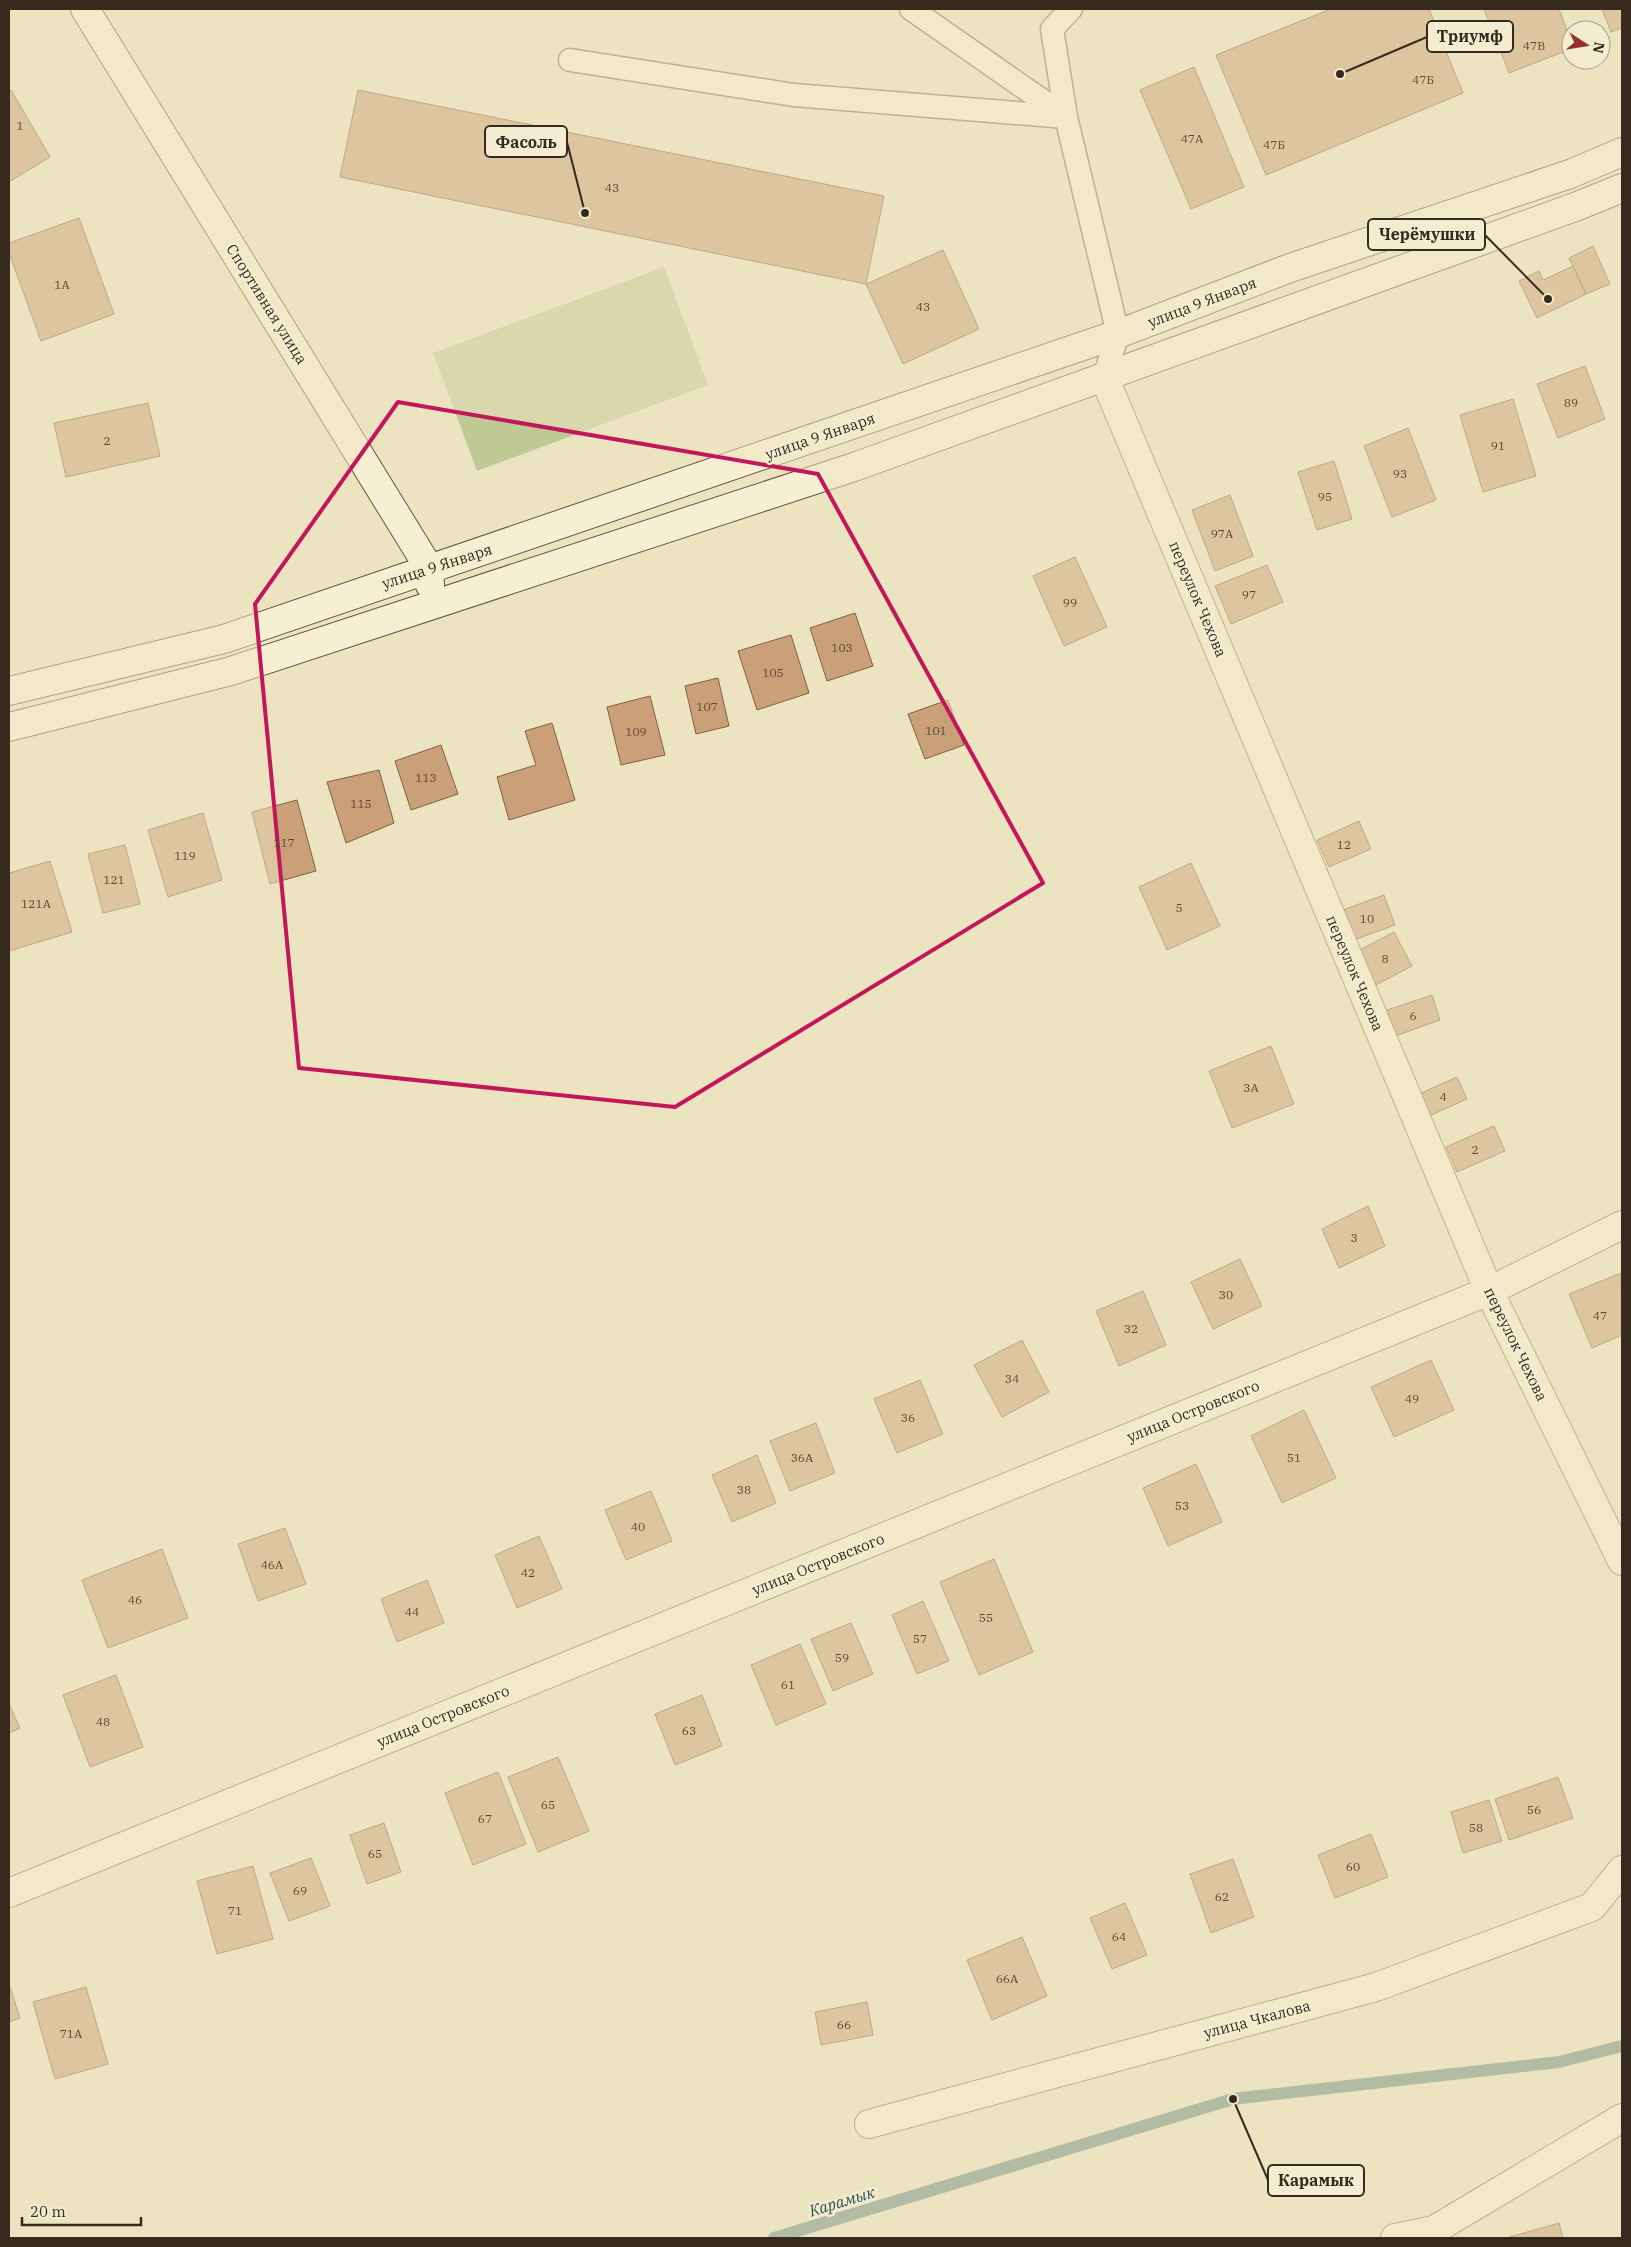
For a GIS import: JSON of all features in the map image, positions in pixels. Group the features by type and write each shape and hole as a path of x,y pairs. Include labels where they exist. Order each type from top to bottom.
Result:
{"street":[{"name":"Спортивная улица","path":"85,9 429,568 432,606"},
{"name":"улица 9 Января","path":"9,691 224,639 1118,334 1290,268 1570,174 1622,152"},
{"path":"9,727 231,672 854,467 1576,207 1622,188"},
{"name":"переулок Чехова","path":"1104,377 1489,1291 1622,1561"},
{"name":"улица Островского","path":"9,1892 1489,1291 1622,1225"},
{"name":"улица Чкалова","path":"869,2124 1376,1987 1592,1907 1622,1870"},
{"path":"1395,2238 1434,2230 1622,2118"}],"lane":[{"path":"911,9 1066,117"},
{"path":"1071,9 1052,29 1066,117 1118,334 1104,377"},
{"path":"570,60 794,95 1066,117"}],"highlighted area":[{"path":"398,402 818,474 1043,883 675,1107 299,1068 255,604"}],"green space":[{"path":"664,267 708,385 477,471 433,353"}],"building":[{"path":"1331,9 1429,9 1463,93 1266,175 1216,55"},
{"path":"1484,9 1559,9 1563,20 1561,20 1561,53 1509,73"},
{"path":"1602,9 1622,9 1622,28 1611,32 1611,20 1606,20"},
{"path":"1194,67 1244,187 1191,209 1140,90"},
{"path":"11,90 50,157 9,182 9,92"},
{"path":"358,90 884,196 866,284 340,177"},
{"path":"79,218 114,314 41,341 9,253 9,243"},
{"path":"1593,246 1610,284 1586,294 1569,258"},
{"path":"943,250 979,329 903,364 866,284"},
{"path":"1573,266 1586,294 1537,318 1519,281 1539,271 1543,280"},
{"path":"1585,366 1605,419 1558,438 1537,384"},
{"path":"1513,399 1536,476 1483,492 1460,415"},
{"path":"148,403 160,456 66,477 54,423"},
{"path":"1408,428 1436,500 1392,517 1364,446"},
{"path":"1334,461 1352,519 1317,530 1298,472"},
{"path":"1230,495 1253,556 1215,571 1192,510"},
{"path":"1075,557 1107,627 1064,646 1033,576"},
{"path":"1267,565 1283,602 1231,624 1215,586"},
{"path":"855,613 873,666 827,681 810,628"},
{"path":"791,635 809,693 757,710 738,651"},
{"path":"718,678 729,726 696,734 685,686"},
{"path":"650,696 665,755 621,765 607,707"},
{"path":"948,700 964,745 925,759 908,714"},
{"path":"552,723 575,800 509,820 497,777 536,765 525,731"},
{"path":"441,745 458,794 411,810 395,761"},
{"path":"379,770 394,823 346,843 327,782"},
{"path":"297,800 316,871 270,884 252,812"},
{"path":"203,813 222,880 168,897 148,830"},
{"path":"1359,821 1371,849 1329,867 1317,840"},
{"path":"125,845 140,904 103,913 88,854"},
{"path":"50,861 72,932 9,951 9,873"},
{"path":"1191,863 1220,926 1167,950 1139,887"},
{"path":"1384,895 1395,925 1351,941 1340,911"},
{"path":"1394,932 1412,966 1376,985 1358,951"},
{"path":"1432,995 1440,1020 1395,1036 1387,1010"},
{"path":"1271,1046 1294,1104 1232,1128 1209,1071"},
{"path":"1457,1077 1467,1099 1429,1116 1419,1094"},
{"path":"1494,1126 1505,1151 1457,1172 1446,1147"},
{"path":"1368,1206 1385,1246 1339,1268 1322,1229"},
{"path":"1240,1259 1262,1306 1213,1329 1191,1282"},
{"path":"1621,1273 1622,1335 1592,1348 1569,1294"},
{"path":"1143,1291 1166,1345 1119,1366 1096,1311"},
{"path":"1022,1340 1049,1392 1002,1417 974,1365"},
{"path":"1431,1360 1454,1410 1394,1437 1371,1387"},
{"path":"920,1380 943,1434 897,1453 874,1399"},
{"path":"1304,1410 1336,1478 1282,1503 1251,1436"},
{"path":"816,1423 835,1473 790,1491 770,1441"},
{"path":"757,1455 776,1503 732,1522 712,1475"},
{"path":"1196,1464 1222,1522 1168,1546 1143,1488"},
{"path":"651,1491 672,1541 626,1560 605,1510"},
{"path":"285,1528 306,1584 258,1601 238,1544"},
{"path":"539,1536 562,1589 517,1608 495,1555"},
{"path":"162,1549 188,1618 108,1648 82,1580"},
{"path":"994,1559 1033,1652 979,1675 940,1582"},
{"path":"427,1580 444,1623 397,1642 381,1599"},
{"path":"923,1601 949,1661 917,1674 892,1615"},
{"path":"851,1623 873,1674 833,1691 811,1639"},
{"path":"800,1644 826,1704 776,1725 751,1665"},
{"path":"116,1675 143,1747 90,1767 63,1695"},
{"path":"702,1695 722,1746 675,1765 655,1714"},
{"path":"9,1704 20,1728 9,1733"},
{"path":"558,1757 589,1831 538,1852 508,1777"},
{"path":"498,1772 526,1844 473,1865 445,1793"},
{"path":"1558,1777 1573,1818 1509,1840 1495,1799"},
{"path":"1489,1800 1502,1841 1463,1853 1451,1812"},
{"path":"384,1823 401,1872 367,1884 350,1835"},
{"path":"1371,1834 1388,1877 1335,1898 1318,1855"},
{"path":"311,1858 330,1906 289,1921 270,1873"},
{"path":"1233,1859 1254,1917 1211,1933 1190,1874"},
{"path":"253,1866 273,1939 217,1954 197,1881"},
{"path":"1125,1903 1147,1955 1112,1969 1090,1918"},
{"path":"1022,1937 1047,1996 992,2020 967,1960"},
{"path":"9,1984 20,2018 9,2022"},
{"path":"86,1987 108,2064 55,2079 33,2002"},
{"path":"867,2002 873,2035 821,2045 815,2012"},
{"path":"1559,2223 1563,2238 1506,2238"}],"waterway":[{"name":"Карамык","path":"774,2238 1233,2099 1559,2062 1622,2046"}],"place":[{"name":"Триумф","path":"1340,74"},
{"name":"Фасоль","path":"585,213"},
{"name":"Черёмушки","path":"1548,299"},
{"name":"Карамык","path":"1233,2099"}]}
